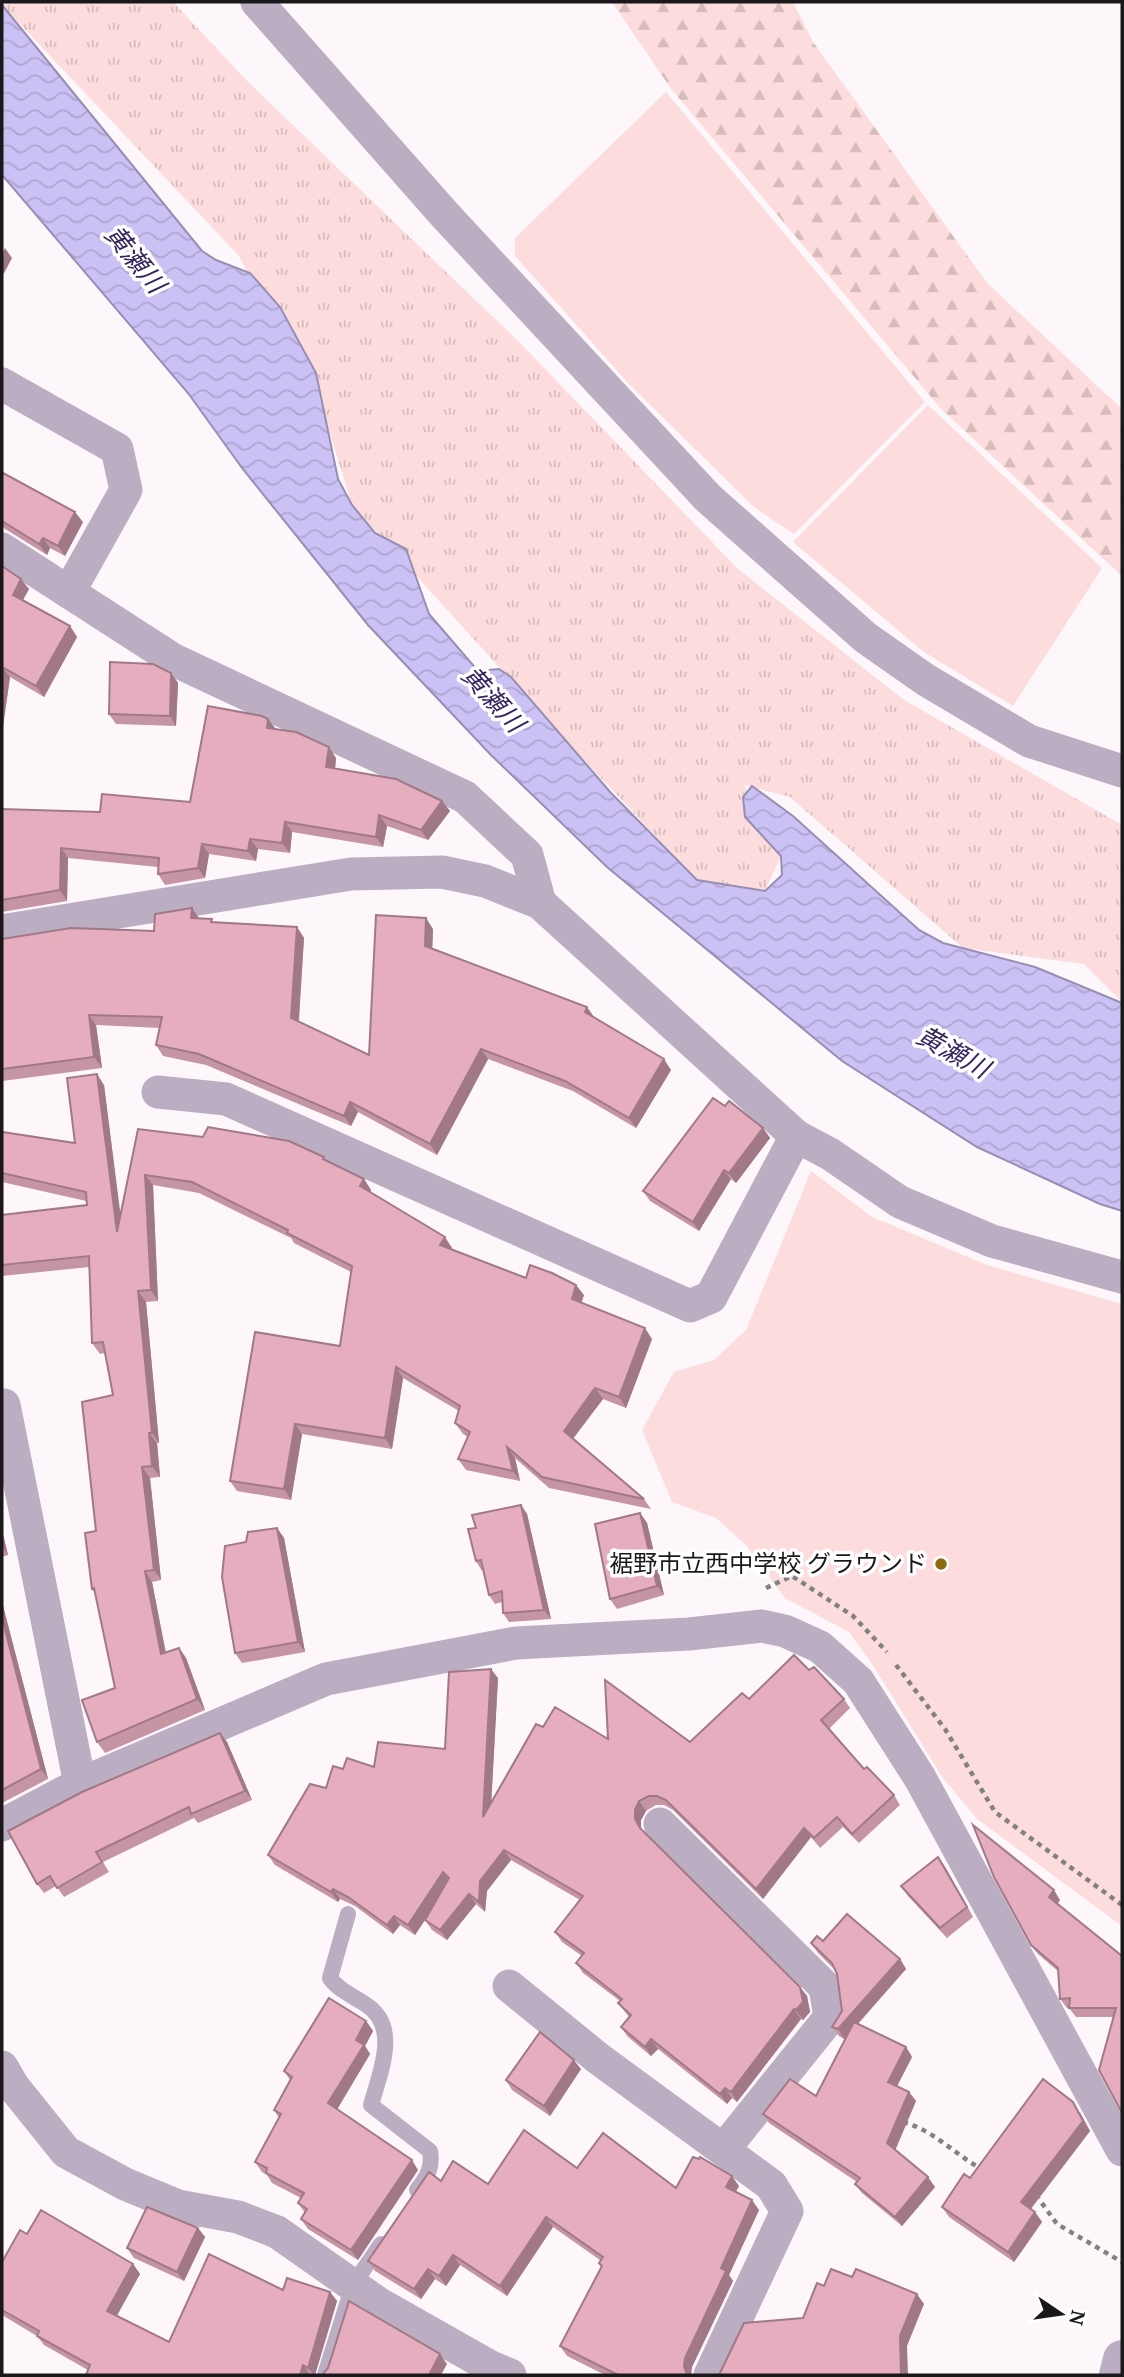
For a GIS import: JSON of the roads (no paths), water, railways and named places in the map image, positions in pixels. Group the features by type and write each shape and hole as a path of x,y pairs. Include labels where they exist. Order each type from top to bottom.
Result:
{"street":[{"path":"257,2 445,215 708,498 866,638 926,680 1029,741 1122,771"},
{"path":"2,384 117,449 126,490 69,592"},
{"path":"2,549 174,660 465,797 527,855 540,903"},
{"path":"2,931 351,874 442,872 485,881 540,903 796,1136 830,1154 900,1202 992,1241 1122,1277"},
{"path":"158,1092 226,1099 690,1306 711,1297 796,1136"},
{"path":"2,1405 80,1784"},
{"path":"2,1825 80,1784 326,1679 516,1643 689,1634 762,1626 785,1631 820,1647 858,1681 920,1778 1122,2150"},
{"path":"660,1824 825,1987 830,2017 724,2149"},
{"path":"509,1986 599,2059 771,2185 787,2211 709,2375"},
{"path":"6,2083 66,2152 125,2184 178,2206 238,2217 277,2232 423,2329 510,2375"},
{"path":"1118,2375 1122,2359"}],"lane":[{"path":"348,1914 330,1978 335,1985 377,2011 383,2022 386,2041 371,2105 430,2151 430,2172 407,2206"},
{"path":"325,2375 353,2285 391,2229"}],"water":[{"name":"黄瀬川","path":"2,5 202,251 216,260 250,273 280,307 316,373 338,479 352,505 375,533 406,549 429,614 478,671 499,669 511,677 611,793 697,880 765,891 782,875 781,856 745,817 743,797 752,786 793,816 919,930 943,943 1035,967 1122,1003 1122,1211 1100,1204 977,1147 842,1061 607,867 491,755 368,625 242,468 188,393 2,175"}],"place":[{"name":"裾野市立西中学校 グラウンド","path":"941,1564"}]}
